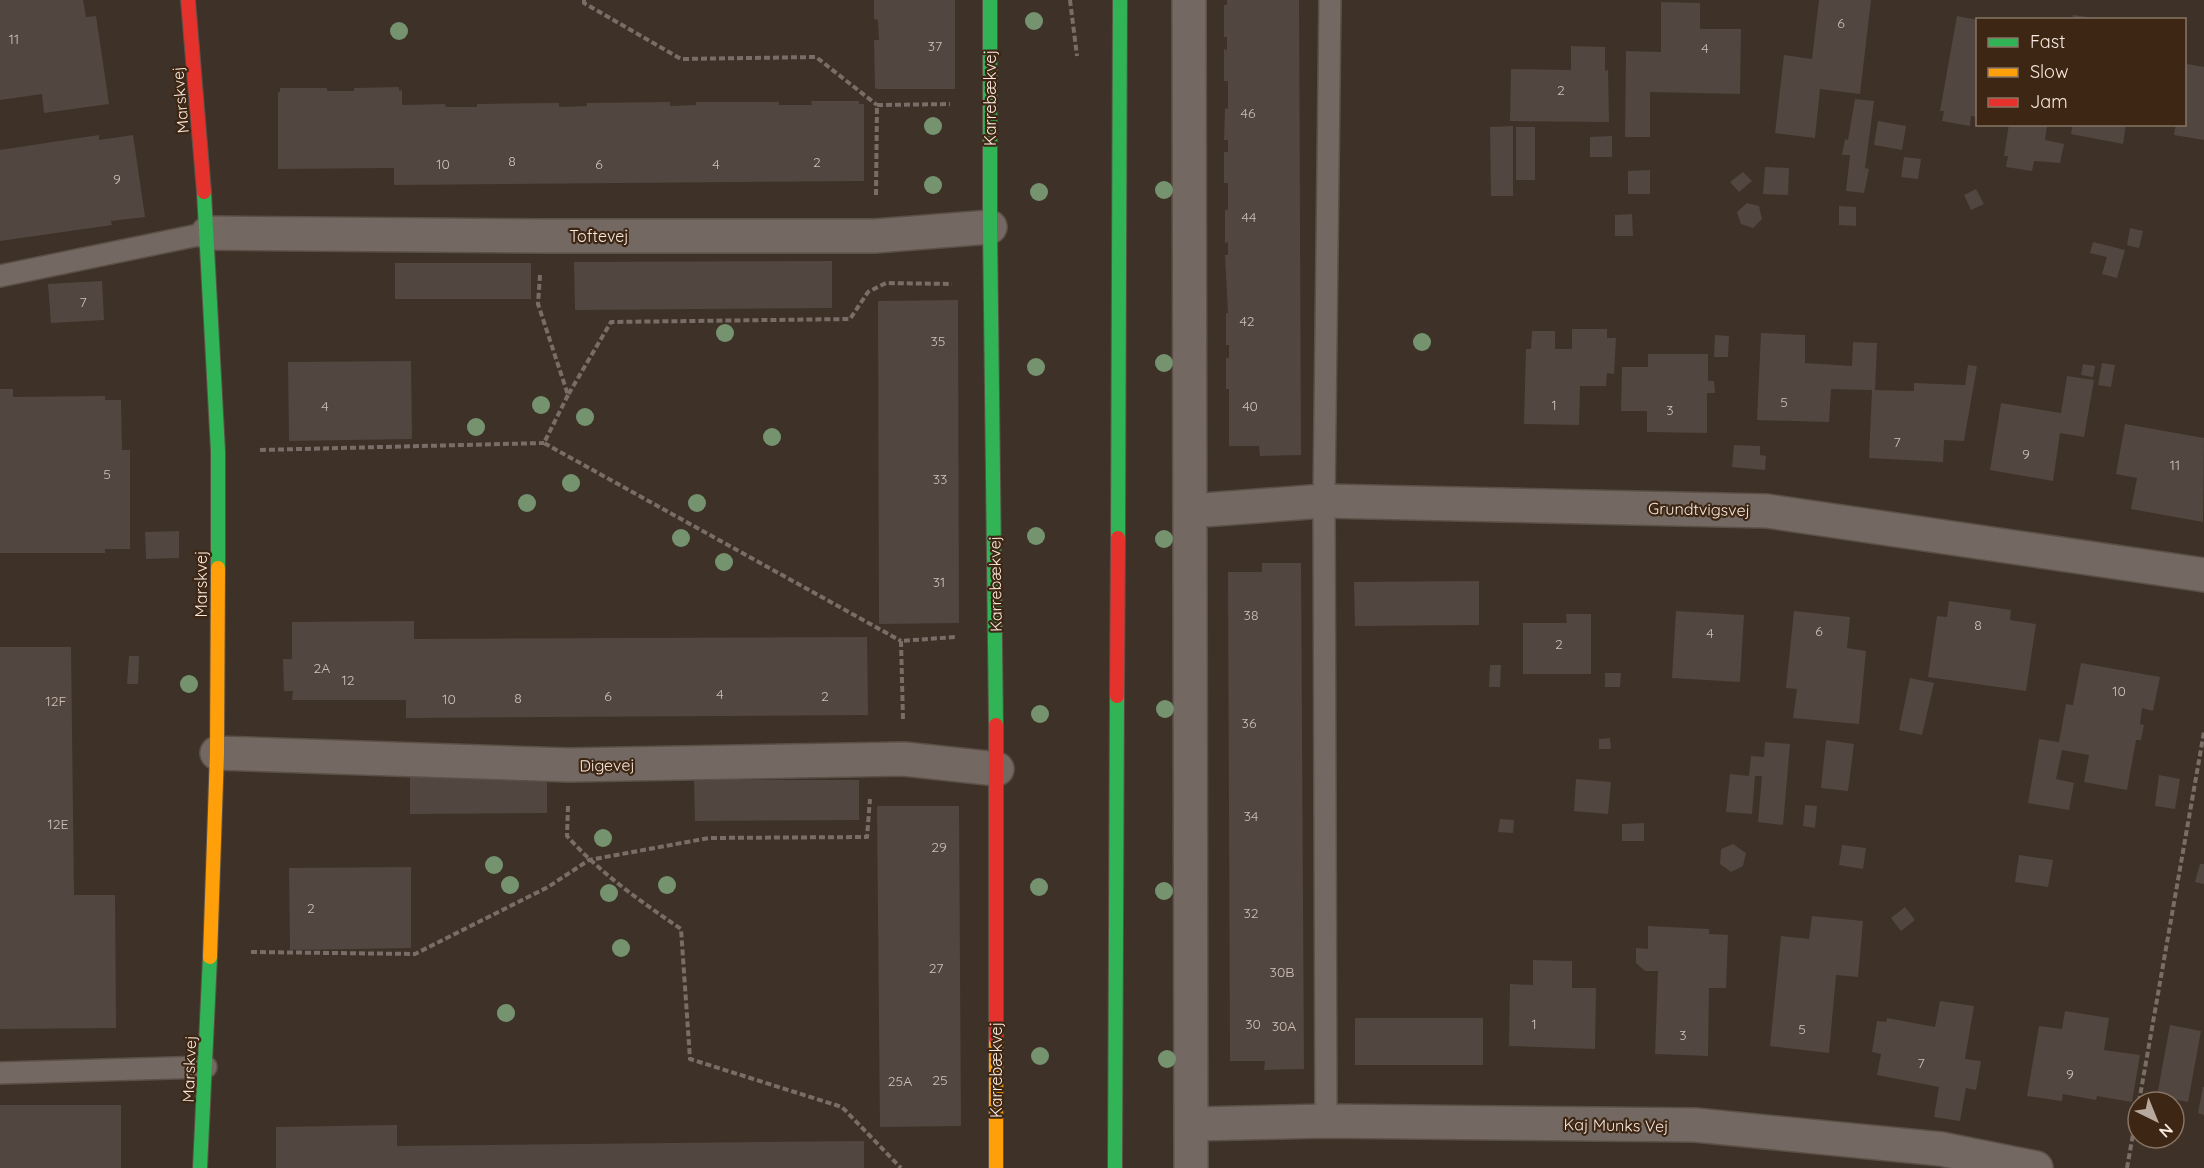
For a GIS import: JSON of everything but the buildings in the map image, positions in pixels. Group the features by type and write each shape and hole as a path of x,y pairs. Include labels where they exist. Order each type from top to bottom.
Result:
{"street":[{"name":"Marskvej","path":"188,0 208,233 218,451 217,753 206,1067 200,1168"},
{"name":"Karrebækvej","path":"990,0 990,227 997,769 996,1168"},
{"path":"1115,1168 1120,0"},
{"path":"1189,0 1193,1124 1191,1168"},
{"name":"Toftevej","path":"208,233 875,236 990,227"},
{"name":"Grundtvigsvej","path":"1190,511 1324,501 1767,511 2204,575"},
{"name":"Digevej","path":"217,753 569,765 904,759 997,769"},
{"name":"Kaj Munks Vej","path":"1193,1124 1326,1121 1695,1125 1941,1149 2036,1168"}],"lane":[{"path":"1326,1121 1324,501 1330,0"},
{"path":"0,276 208,233"},
{"path":"0,1073 206,1067"}],"path":[{"path":"584,0 584,3 681,59 816,57 877,105 990,103"},
{"path":"875,236 877,105"},
{"path":"544,236 538,304 568,394"},
{"path":"544,443 568,394 611,322 850,319 868,292 886,283 992,284"},
{"path":"218,451 544,443 902,641 995,634"},
{"path":"209,952 415,954 548,887 589,860 709,838 867,837 871,789 904,759 902,641"},
{"path":"2140,1090 2204,732"},
{"path":"569,765 567,836 589,860 646,905 681,929 690,1059 842,1107 901,1168"},
{"path":"2127,1168 2130,1150"}],"traffic: fast":[{"path":"990,0 990,227 996,725"},
{"path":"1118,538 1120,0"},
{"path":"204,192 218,451 218,568"},
{"path":"1115,1168 1117,696"},
{"path":"200,1168 210,957"}],"traffic: slow":[{"path":"210,957 217,753 218,568"},
{"path":"996,1038 996,1168"}],"traffic: jam":[{"path":"188,0 204,192"},
{"path":"1117,696 1118,538"},
{"path":"996,725 996,1038"}]}
